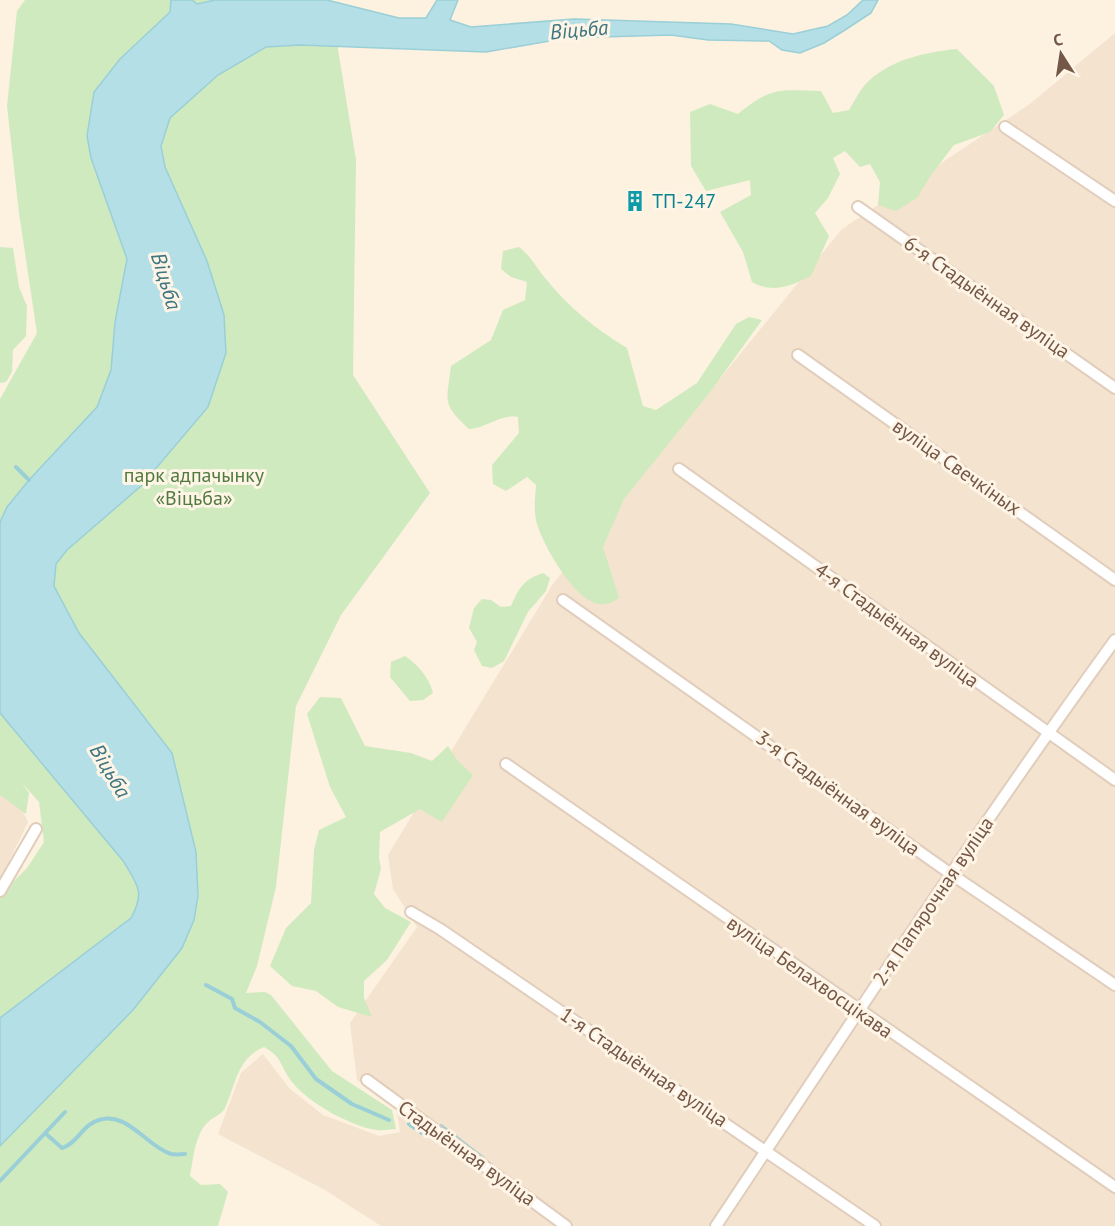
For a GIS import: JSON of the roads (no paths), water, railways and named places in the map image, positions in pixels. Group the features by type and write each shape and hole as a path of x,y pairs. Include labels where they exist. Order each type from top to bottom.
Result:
{"street":[{"path":"1005,127 1115,201"},
{"name":"6-я Стадыённая вуліца","path":"858,207 1115,388"},
{"name":"вуліца Свечкіных","path":"798,355 1115,580"},
{"name":"4-я Стадыённая вуліца","path":"679,469 1115,780"},
{"name":"3-я Стадыённая вуліца","path":"563,600 951,874 1115,985"},
{"name":"2-я Папярочная вуліца","path":"716,1226 858,1011 1047,733 1115,640"},
{"name":"вуліца Белахвосцікава","path":"506,764 858,1011 1115,1187"},
{"path":"0,891 36,829"},
{"name":"1-я Стадыённая вуліца","path":"411,912 440,929 875,1226"},
{"name":"Стадыённая вуліца","path":"367,1080 566,1226"}],"water":[{"name":"Віцьба","path":"171,0 192,0 197,4 215,0 327,0 399,18 426,18 437,0 458,0 450,20 471,27 574,19 731,24 793,34 828,26 847,15 863,0 878,0 871,13 824,43 800,53 782,50 769,41 708,40 671,35 567,38 486,52 300,45 266,47 218,75 170,118 161,146 165,167 207,261 224,315 226,353 208,407 141,486 67,550 56,564 54,586 79,633 172,753 196,852 198,896 194,920 182,948 133,1010 0,1146 0,1018 131,918 138,902 136,883 124,862 0,713 0,522 7,507 29,480 97,407 111,370 115,322 127,259 91,158 87,136 94,92 120,59 170,12"}],"waterway":[{"path":"16,467 29,480"},
{"path":"206,985 232,999 235,1008 260,1022 291,1046 316,1079 352,1104 389,1120"},
{"path":"0,1181 65,1112"},
{"path":"45,1133 62,1148 72,1142 93,1122 109,1119 128,1125 162,1150 173,1154 185,1154"},
{"path":"409,1124 425,1135"},
{"path":"441,1126 484,1159"}],"place":[{"name":"ТП-247","path":"635,201"}],"park label":[{"name":"парк адпачынку «Віцьба»","path":"194,486"}]}
